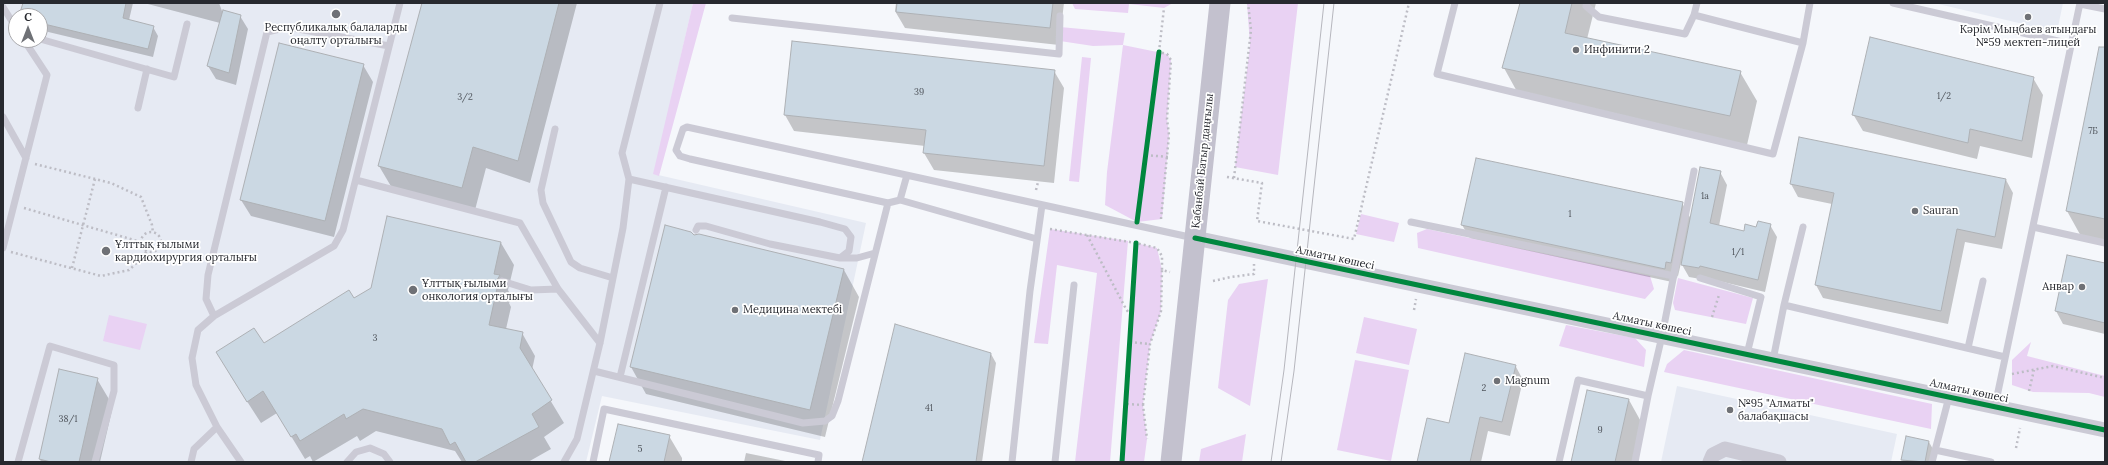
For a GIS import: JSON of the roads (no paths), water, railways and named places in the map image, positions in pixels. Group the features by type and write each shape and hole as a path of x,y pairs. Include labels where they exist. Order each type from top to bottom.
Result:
{"main road":[{"name":"Қабанбай Батыр даңғылы","path":"1171,462 1220,3"}],"street":[{"name":"Алматы көшесі","path":"1195,238 2105,430"},
{"path":"1710,462 1714,455 1725,450 1779,462"}],"lane":[{"path":"241,462 217,427 196,385 192,358 198,330 214,316 334,246 343,230 400,3"},
{"path":"564,462 577,439 594,371 614,278 623,228 629,179 622,153 660,3"},
{"path":"1455,3 1437,74 1773,154 1803,43 1810,3"},
{"path":"1587,3 1586,6 1599,17 1685,34 1694,15 1697,3"},
{"path":"1893,3 2071,44"},
{"path":"1995,406 2080,3 2105,9"},
{"path":"1694,15 1803,43"},
{"path":"732,18 1059,54 1060,16"},
{"path":"48,41 174,77 187,24"},
{"path":"214,316 206,299 208,275 267,32 288,27 389,46"},
{"path":"3,249 47,76 29,48"},
{"path":"138,108 147,70"},
{"path":"3,117 25,160"},
{"path":"1037,238 900,200 888,203 690,159 680,156 676,150 683,129 687,127 1195,238"},
{"path":"555,129 541,190 543,203 571,262 580,268 614,278"},
{"path":"1636,462 1694,171"},
{"path":"900,200 907,175"},
{"path":"629,179 845,229 851,237 848,251 840,258"},
{"path":"356,180 520,223 558,288 600,344"},
{"path":"620,377 666,187"},
{"path":"594,371 803,424 825,421 832,416 838,401 888,203"},
{"path":"1012,462 1030,291 1042,205"},
{"path":"1411,222 1674,276"},
{"path":"696,230 698,226 706,226 770,244 840,258 857,258 875,253"},
{"path":"1773,360 1803,226"},
{"path":"2033,227 2105,243"},
{"path":"1700,278 1760,297 1747,354"},
{"path":"1968,348 1983,281"},
{"path":"502,282 531,290 558,288"},
{"path":"1055,462 1074,285"},
{"path":"1784,306 2005,357"},
{"path":"18,462 50,346 114,365 114,391 95,462"},
{"path":"1559,462 1578,380 1648,396"},
{"path":"1932,462 1949,397"},
{"path":"593,462 604,409 819,455 818,462"},
{"path":"191,462 194,449 217,427"},
{"path":"347,462 356,452 370,448 384,454 390,462"},
{"path":"1935,450 1991,462"}],"tram line":[{"path":"1271,462 1284,370 1324,3"},
{"path":"1281,462 1294,371 1334,3"}],"place":[{"name":"Республикалық балаларды оңалту орталығы","path":"336,14"},
{"name":"Кәрім Мыңбаев атындағы №59 мектеп-лицей","path":"2028,17"},
{"name":"Инфинити 2","path":"1576,50"},
{"name":"Sauran","path":"1915,211"},
{"name":"Ұлттық ғылыми кардиохирургия орталығы","path":"106,251"},
{"name":"Анвар","path":"2082,287"},
{"name":"Ұлттық ғылыми онкология орталығы","path":"413,290"},
{"name":"Медицина мектебі","path":"735,310"},
{"name":"Magnum","path":"1497,381"},
{"name":"№95 \"Алматы\" балабақшасы","path":"1730,410"}]}
